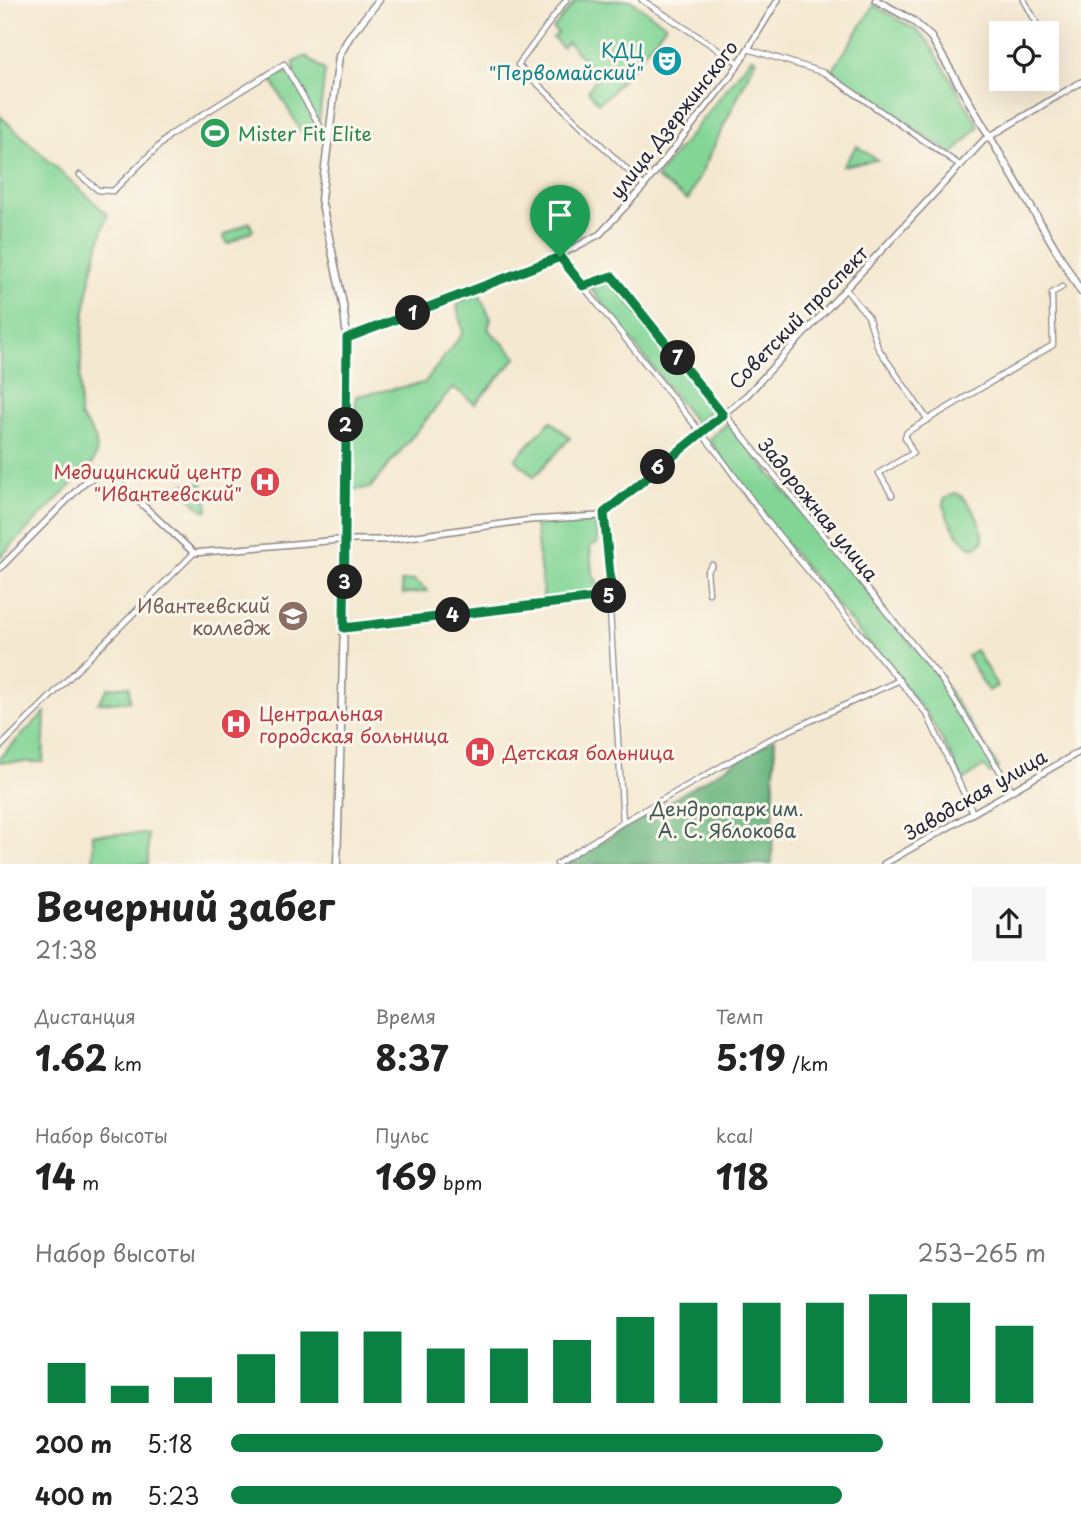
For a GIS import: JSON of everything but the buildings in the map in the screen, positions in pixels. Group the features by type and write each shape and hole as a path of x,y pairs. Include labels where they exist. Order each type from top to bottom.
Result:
{"main road":[{"path":"337,864 346,541 347,338 343,304 321,204 336,66 342,46 379,0"},
{"path":"876,0 912,20 931,37 1081,292"}],"street":[{"path":"566,0 519,60 518,65 643,186"},
{"path":"642,0 739,63"},
{"name":"улица Дзержинского","path":"347,338 560,257 600,233 643,186 739,63 778,0"},
{"path":"1024,0 1035,21"},
{"path":"748,49 825,73 961,166"},
{"path":"80,175 98,190 113,191 170,135 284,64 321,128 328,132"},
{"name":"Советский проспект","path":"604,513 747,395 990,135 1081,82"},
{"path":"560,257 767,521 900,680 938,733 973,813"},
{"name":"Задорожная улица","path":"583,286 612,276 941,679 971,720 1013,790"},
{"path":"892,495 879,473 913,453 905,438 907,432 1053,345 1052,293 1062,287"},
{"path":"846,290 868,316 878,348 928,420"},
{"path":"0,568 86,482 101,473 114,478 194,553"},
{"path":"0,747 194,553 405,539 530,520 598,516 604,513 612,596 623,822"},
{"path":"709,593 707,571 712,565"},
{"path":"344,628 612,596"},
{"path":"557,864 623,822 776,736 900,680"},
{"name":"Заводская улица","path":"884,864 1081,751"}],"green space":[{"path":"576,0 630,0 666,25 611,93 598,103 588,91 598,75 568,42 562,47 553,38 558,33 553,29"},
{"path":"874,5 916,30 928,41 979,126 953,154 831,73"},
{"path":"306,56 325,71 318,129 301,132 270,77 294,71 294,62"},
{"path":"752,57 756,59 688,200 656,178"},
{"path":"0,116 108,215 88,290 81,366 80,417 95,439 95,457 92,464 0,557"},
{"path":"857,146 877,160 843,166"},
{"path":"249,222 253,230 228,244 223,236"},
{"path":"610,280 714,408 696,423 589,286"},
{"path":"479,294 491,319 488,329 517,357 475,404 453,387 370,488 350,490 356,396 424,383 463,333 457,306 467,297"},
{"path":"551,421 570,438 534,477 515,459"},
{"path":"728,423 941,679 999,768 990,774 984,766 961,782 953,759 927,714 767,521 709,439"},
{"path":"202,482 208,511 200,508 181,488 182,485"},
{"path":"956,493 971,507 979,522 983,542 973,548 957,534 946,512 944,499"},
{"path":"595,520 598,542 590,547 592,573 603,592 544,600 535,524"},
{"path":"414,580 428,591 403,594 401,582"},
{"path":"976,650 997,686 988,691 967,656"},
{"path":"129,686 130,701 98,703 108,688"},
{"path":"45,712 43,762 0,762 0,757"},
{"name":"Дендропарк им. А. С. Яблокова","path":"775,738 772,864 565,864"},
{"path":"93,834 148,834 148,864 93,864"}],"place":[{"name":"КДЦ \"Первомайский\"","path":"667,61"},
{"name":"Mister Fit Elite","path":"215,133"},
{"name":"Медицинский центр \"Ивантеевский\"","path":"265,482"},
{"name":"Ивантеевский колледж","path":"293,616"},
{"name":"Центральная городская больница","path":"236,724"},
{"name":"Детская больница","path":"480,752"}],"route":[{"path":"560,257 583,286 612,276 723,415 604,513 612,596 344,628 347,338 560,257"}]}
